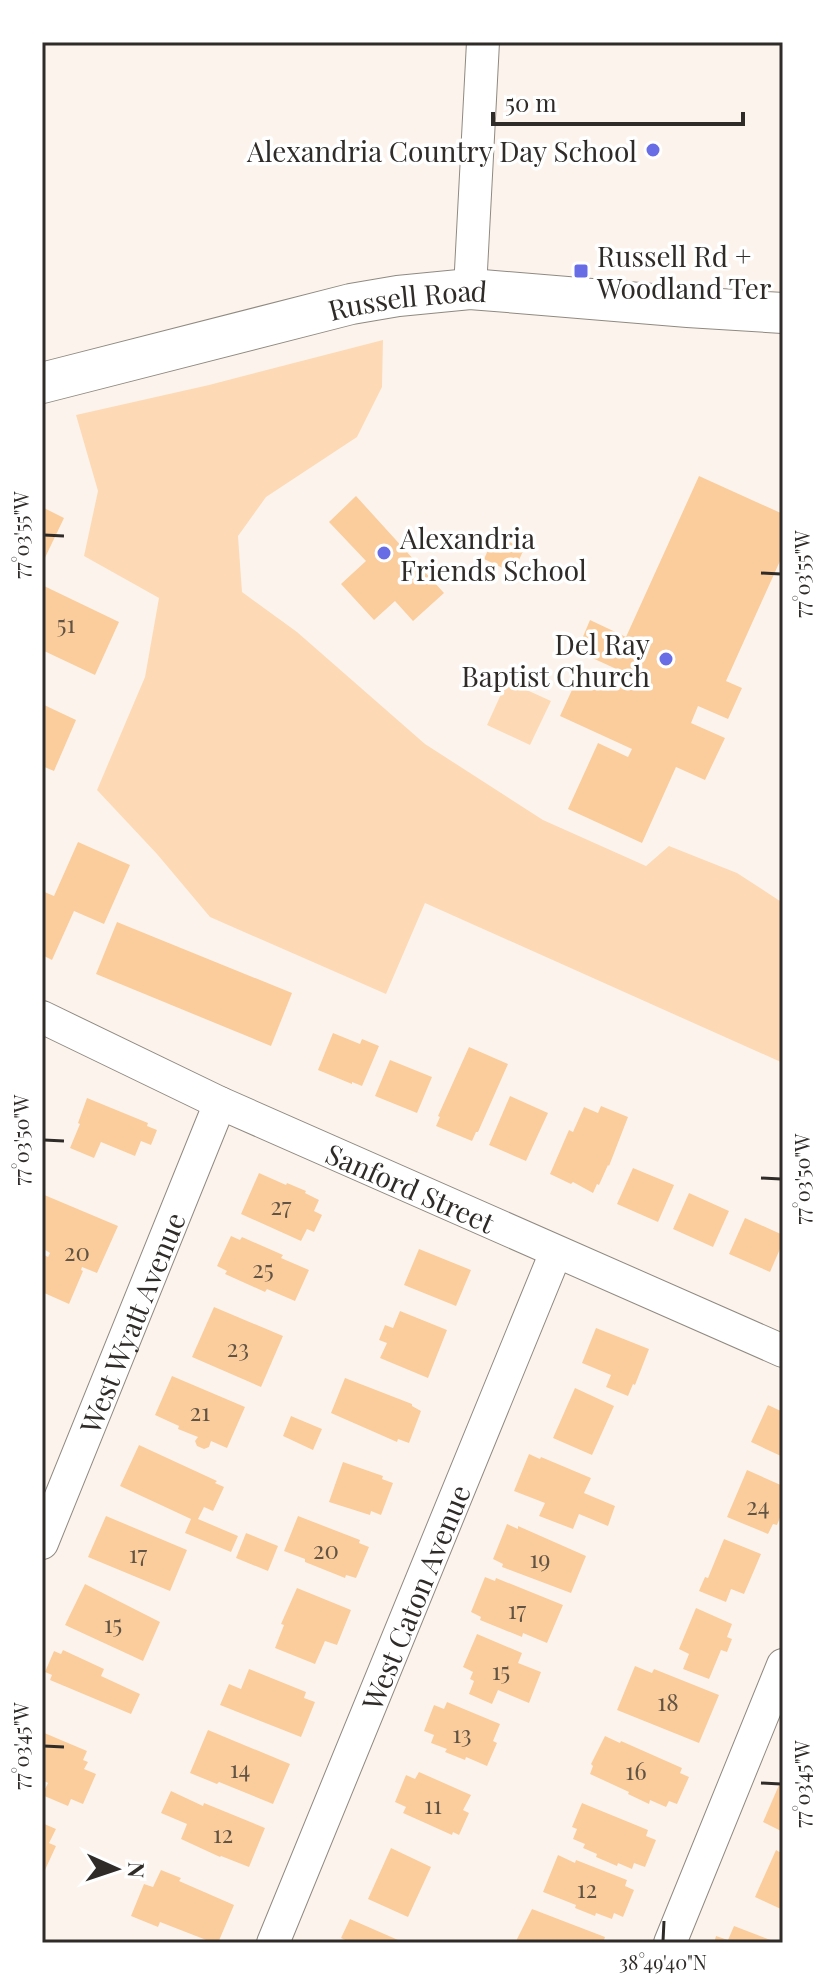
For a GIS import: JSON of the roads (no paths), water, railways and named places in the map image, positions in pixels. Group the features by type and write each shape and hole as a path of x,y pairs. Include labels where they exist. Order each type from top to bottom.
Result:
{"street":[{"path":"470,289 483,42"},
{"name":"Russell Road","path":"42,383 351,304 470,289 783,313"},
{"name":"Sanford Street","path":"42,1017 220,1103 783,1351"},
{"name":"West Wyatt Avenue","path":"42,1543 220,1103"},
{"name":"West Caton Avenue","path":"273,1943 556,1252"},
{"path":"670,1943 783,1665"}],"place":[{"name":"Alexandria Country Day School","path":"653,150"},
{"name":"Russell Rd + Woodland Ter","path":"581,271"},
{"name":"Alexandria Friends School","path":"384,553"},
{"name":"Del Ray Baptist Church","path":"666,659"}]}
